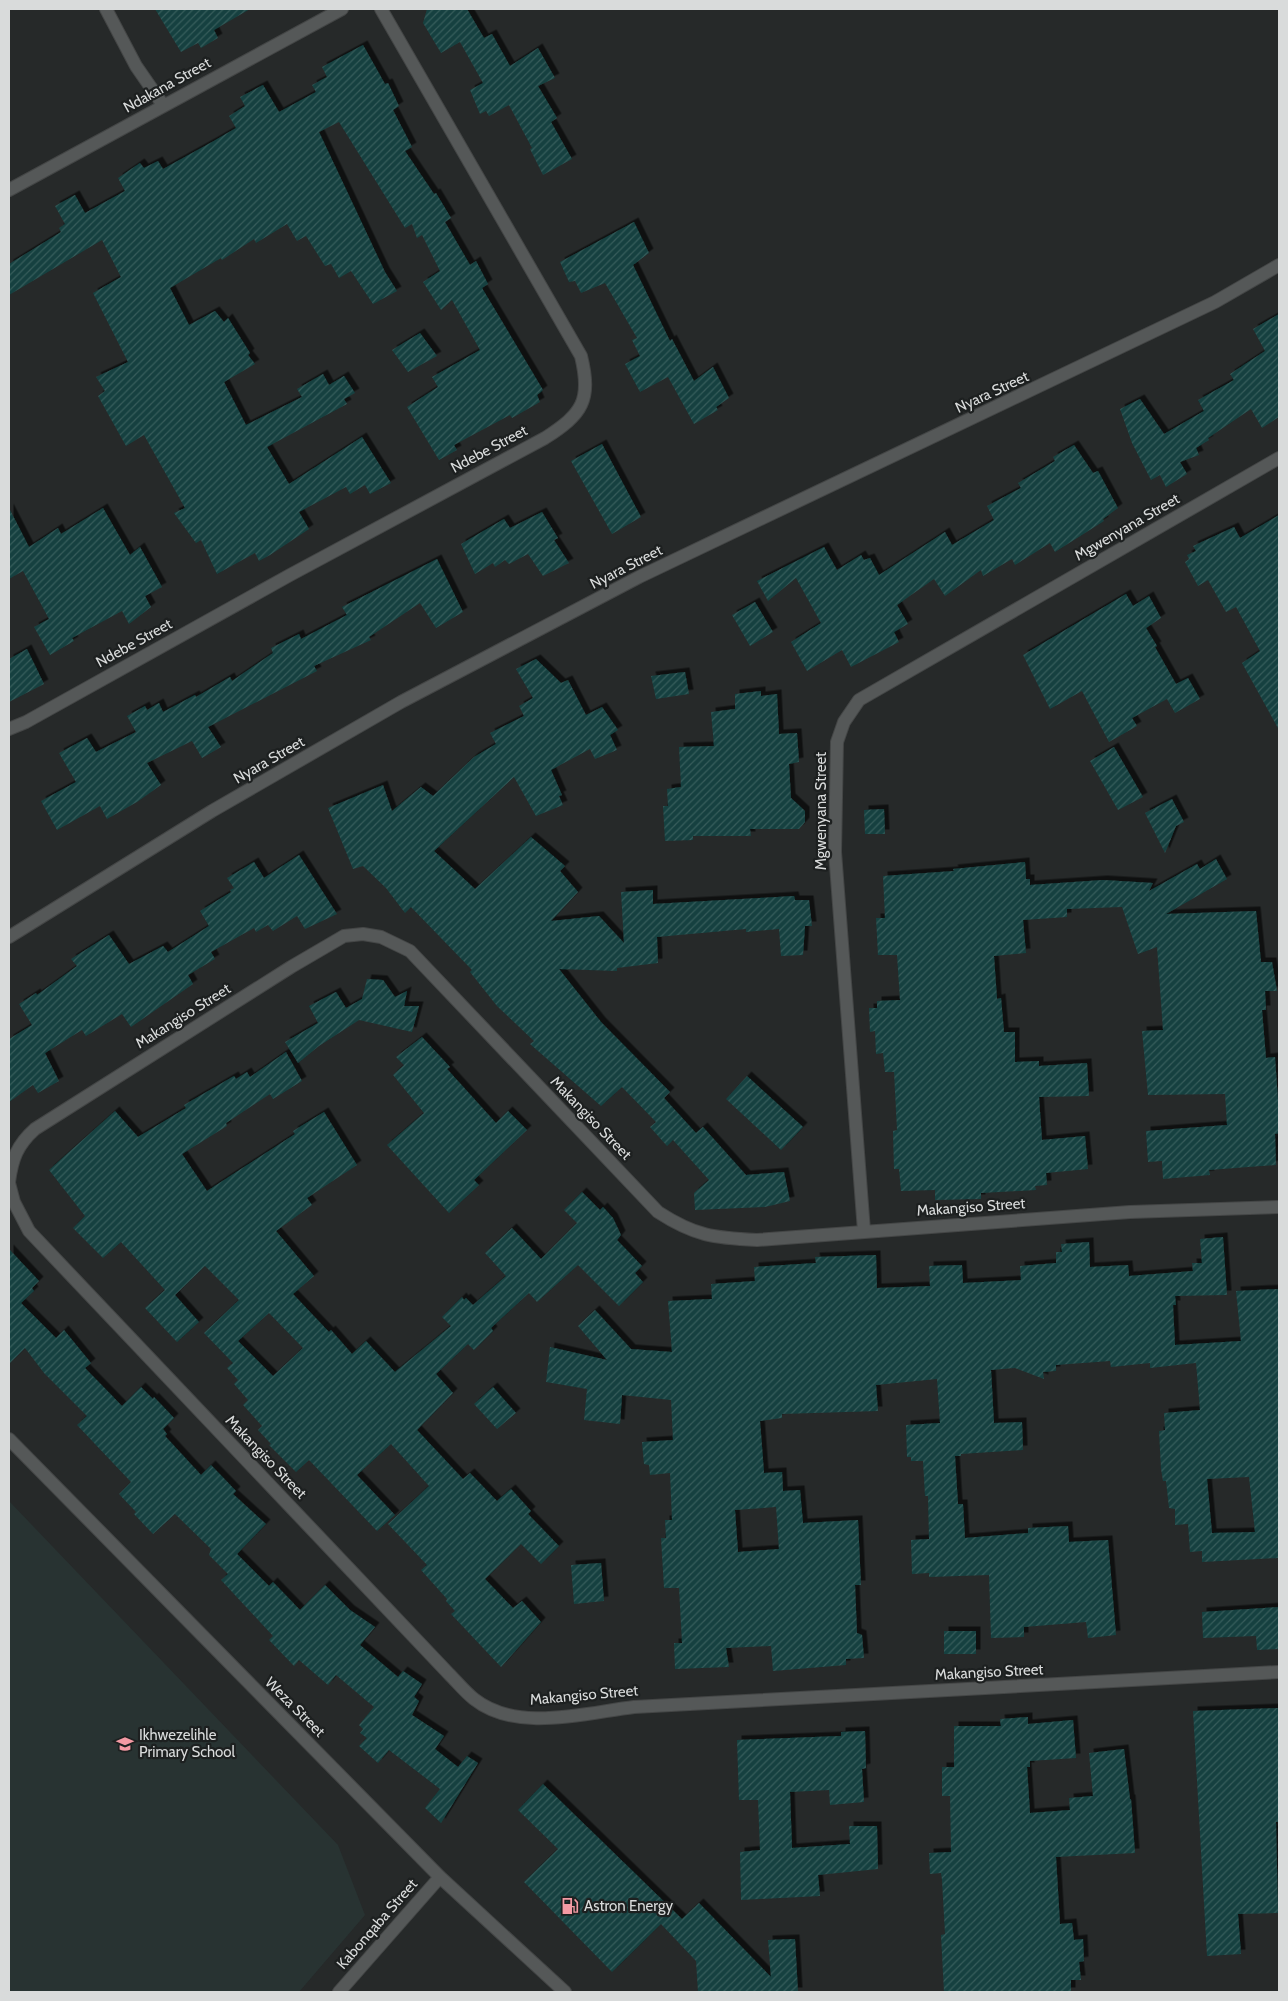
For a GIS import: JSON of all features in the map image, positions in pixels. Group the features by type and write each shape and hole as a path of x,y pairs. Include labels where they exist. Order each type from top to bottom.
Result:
{"street":[{"path":"106,9 136,66 163,105"},
{"name":"Ndakana Street","path":"9,190 342,9"},
{"name":"Ndebe Street","path":"9,729 26,722 544,438 568,424 580,409 585,394 586,378 581,356 381,9"},
{"name":"Nyara Street","path":"9,937 212,811 401,702 639,577 1198,311 1279,265"},
{"name":"Mgwenyana Street","path":"864,1231 835,852 837,742 844,722 859,700 1279,458"},
{"name":"Makangiso Street","path":"1279,1207 1130,1212 757,1240 715,1238 681,1227 658,1212 410,951 381,937 364,934 344,936 291,967 35,1129 21,1141 12,1160 9,1182 14,1202 29,1231 474,1699 502,1714 526,1717 554,1716 644,1706 1279,1672"},
{"name":"Weza Street","path":"9,1439 440,1877 564,1992"},
{"name":"Kabonqaba Street","path":"339,1992 440,1877"}],"shaded area":[{"name":"Ikhwezelihle Primary School","path":"9,1501 338,1845 365,1915 299,1992 9,1992"}],"building":[{"path":"155,9 250,9 214,30 218,38 201,48 198,43 181,52"},
{"path":"427,9 467,9 484,38 492,34 510,66 538,48 555,78 538,86 557,118 551,122 572,159 543,175 530,149 532,148 509,105 489,116 486,111 480,114 470,90 483,83 460,42 441,53 423,23"},
{"path":"363,45 385,84 388,83 399,106 393,110 412,147 405,151 434,194 436,193 451,218 445,222 470,265 476,261 488,284 482,288 543,390 537,395 540,402 512,418 510,415 454,445 457,450 439,460 407,407 438,387 432,377 480,350 452,300 441,310 423,282 440,271 422,235 417,238 412,224 405,228 339,122 319,132 385,272 397,291 373,304 351,271 339,278 331,264 325,266 306,236 297,241 287,224 256,243 254,239 222,260 221,258 170,288 189,325 215,311 224,322 228,318 250,353 248,355 255,364 224,382 246,425 302,397 297,389 323,374 329,385 344,376 355,393 344,399 347,404 267,447 289,484 362,437 391,483 370,494 365,485 350,494 346,487 299,512 309,529 259,561 255,553 217,574 201,540 196,543 174,513 185,508 144,435 126,446 98,396 105,391 96,377 128,362 93,293 121,277 102,240 9,295 9,264 61,232 59,228 65,224 55,206 75,195 85,213 125,191 118,178 140,163 144,168 158,161 163,169 212,142 236,128 229,116 245,106 240,97 263,85 279,112 316,92 312,85 327,77 322,67"},
{"path":"634,222 649,253 633,265 670,341 672,339 694,381 713,367 729,398 716,407 718,410 694,424 668,377 640,392 625,364 640,356 632,340 637,338 605,283 581,293 575,281 569,282 560,262"},
{"path":"1279,314 1279,417 1262,428 1251,409 1196,448 1199,455 1180,462 1187,474 1166,487 1160,475 1151,480 1132,443 1120,409 1140,399 1164,434 1204,411 1198,400 1234,380 1230,374 1265,351 1253,329"},
{"path":"420,333 437,356 408,372 392,350"},
{"path":"602,444 641,517 612,534 571,461"},
{"path":"1074,445 1093,473 1098,471 1118,508 1103,519 1104,521 1055,552 1050,543 1015,565 1012,559 983,576 981,570 945,596 934,579 897,605 908,624 894,632 899,642 851,667 842,650 807,671 791,642 821,623 796,578 768,601 757,581 824,547 837,570 861,555 864,560 870,558 879,575 945,532 952,545 994,520 987,506 1021,488 1018,483 1055,461 1053,457"},
{"path":"9,508 29,547 58,528 61,534 103,508 130,555 140,547 162,587 145,596 151,607 129,624 122,611 72,638 74,641 50,655 34,627 49,619 23,571 9,579"},
{"path":"542,512 558,538 554,540 569,563 543,576 528,554 509,564 505,560 495,567 493,563 475,574 461,544 504,519 510,528"},
{"path":"1279,515 1279,730 1242,663 1260,651 1236,607 1226,612 1208,580 1198,586 1185,562 1189,559 1187,555 1196,551 1193,546 1234,527 1240,538"},
{"path":"437,559 463,612 436,628 420,603 369,637 371,640 314,666 317,671 208,727 221,747 202,758 192,741 147,763 161,785 137,802 107,819 100,806 57,830 41,801 76,782 59,753 87,738 96,752 136,732 127,716 145,706 147,710 159,703 163,712 195,695 196,697 230,677 232,681 273,653 271,648 299,634 301,639 347,615 342,607"},
{"path":"1126,594 1133,606 1149,596 1161,618 1146,628 1157,646 1155,647 1176,684 1188,678 1200,699 1175,713 1167,699 1132,718 1137,726 1109,742 1082,691 1050,709 1023,655"},
{"path":"755,602 773,632 750,646 732,615"},
{"path":"27,649 44,684 9,702 9,659"},
{"path":"536,659 561,683 568,680 586,715 602,707 618,730 610,735 617,750 595,759 590,749 551,770 562,795 559,796 563,805 536,816 514,777 434,851 475,889 531,837 565,866 560,871 578,892 551,921 599,916 624,943 621,892 653,890 653,904 794,896 795,900 809,900 812,926 805,926 803,955 781,956 779,929 746,932 746,929 657,937 658,963 617,968 617,971 559,969 601,1022 670,1092 664,1098 696,1133 703,1127 746,1175 784,1172 790,1201 765,1207 695,1210 694,1193 709,1180 673,1140 667,1146 650,1127 656,1122 622,1087 601,1106 530,1044 534,1041 497,1006 470,972 472,970 411,907 405,913 386,888 363,866 353,869 328,808 383,785 392,811 421,787 433,796 474,757 496,744 490,733 524,716 519,706 533,698 516,669"},
{"path":"685,672 689,694 656,699 651,676"},
{"path":"761,691 761,696 777,694 779,734 797,733 799,762 789,764 791,798 805,811 805,822 799,829 750,829 751,836 693,836 693,840 665,841 663,806 668,806 667,789 681,787 679,747 714,746 711,712 735,709 735,694"},
{"path":"1114,747 1143,797 1118,810 1090,761"},
{"path":"1172,799 1184,822 1176,826 1165,853 1145,813"},
{"path":"884,809 885,834 865,834 864,810"},
{"path":"299,855 337,914 305,929 297,916 273,931 268,925 256,932 254,928 211,952 215,959 188,975 193,984 131,1027 122,1014 86,1036 82,1030 45,1053 59,1081 38,1093 33,1085 9,1102 9,1039 32,1025 19,1004 36,993 37,995 77,966 71,959 109,935 129,964 163,946 168,952 209,926 200,911 231,892 230,890 234,888 227,878 254,862 264,878"},
{"path":"1216,859 1227,879 1166,914 1256,911 1261,962 1272,962 1277,991 1265,991 1266,1010 1262,1010 1266,1058 1275,1057 1279,1116 1279,1133 1275,1134 1276,1165 1209,1170 1210,1175 1163,1179 1162,1161 1148,1162 1146,1131 1227,1125 1225,1094 1148,1095 1142,1031 1163,1030 1157,947 1138,954 1122,907 1067,909 1067,917 1023,920 1026,953 994,956 997,999 1001,998 1004,1032 1015,1032 1015,1062 1039,1061 1039,1066 1087,1063 1089,1096 1039,1097 1042,1140 1085,1136 1088,1169 1046,1173 1047,1185 1035,1186 1036,1190 981,1193 981,1199 935,1200 935,1190 901,1191 899,1169 894,1169 893,1131 897,1130 894,1072 885,1072 883,1053 876,1054 875,1031 870,1032 869,1008 877,1008 877,1001 900,1000 897,955 878,955 876,918 885,918 883,876 954,871 953,869 1025,862 1026,879 1030,879 1030,885 1103,880 1153,883 1149,891 1197,864 1200,869"},
{"path":"367,979 383,980 395,997 407,991 404,1006 419,1006 412,1032 359,1020 319,1046 298,1063 285,1042 318,1023 309,1006 336,992 346,1008 362,999"},
{"path":"422,1037 450,1067 447,1069 496,1123 508,1111 527,1130 474,1180 479,1185 449,1213 387,1145 424,1113 393,1075 404,1065 396,1057"},
{"path":"286,1052 302,1081 273,1099 270,1094 226,1123 227,1126 182,1154 207,1191 295,1134 293,1131 324,1112 357,1165 307,1198 312,1205 276,1231 314,1276 293,1294 329,1332 331,1330 352,1354 366,1341 395,1372 451,1326 442,1317 462,1297 464,1300 466,1298 473,1305 506,1276 485,1253 512,1228 541,1259 577,1223 564,1210 582,1192 600,1210 603,1207 613,1218 621,1235 617,1240 642,1266 635,1273 643,1282 619,1306 578,1265 537,1302 529,1293 491,1328 493,1331 474,1350 468,1344 436,1374 453,1393 417,1430 463,1479 470,1473 497,1501 511,1489 531,1511 528,1514 559,1546 541,1564 521,1544 485,1579 513,1608 522,1601 541,1622 501,1667 451,1614 455,1611 446,1601 447,1599 421,1570 427,1565 388,1524 429,1486 391,1444 357,1475 395,1515 377,1531 309,1460 296,1472 269,1445 271,1444 258,1430 262,1426 243,1405 248,1400 234,1384 238,1380 227,1368 233,1363 204,1333 239,1300 205,1266 175,1295 199,1322 177,1342 145,1308 165,1290 121,1242 103,1258 73,1228 85,1216 49,1170 115,1111 138,1137 186,1108 184,1105 234,1076 236,1079 247,1072 250,1077","holes":["269,1313 303,1348 273,1376 238,1341"]},
{"path":"747,1076 803,1127 781,1150 726,1099"},
{"path":"1223,1237 1227,1295 1175,1296 1176,1305 1173,1305 1175,1345 1241,1341 1236,1291 1279,1289 1279,1558 1202,1562 1202,1551 1190,1552 1188,1524 1175,1525 1175,1509 1169,1508 1166,1481 1163,1481 1159,1431 1165,1430 1164,1413 1200,1410 1196,1363 1150,1368 1150,1363 1111,1367 1110,1361 1056,1365 1056,1371 1043,1372 1044,1379 1015,1368 991,1370 994,1423 1022,1422 1023,1450 955,1456 958,1504 963,1504 965,1538 1028,1533 1028,1528 1068,1526 1069,1542 1108,1540 1116,1635 1088,1638 1086,1622 1024,1627 1024,1637 991,1638 989,1575 929,1577 929,1573 912,1574 911,1540 929,1539 928,1496 925,1496 923,1461 911,1461 911,1457 907,1457 906,1425 940,1423 937,1379 876,1385 878,1411 782,1414 782,1418 760,1421 764,1473 782,1472 783,1491 800,1490 803,1523 858,1520 861,1585 855,1585 857,1633 862,1635 864,1658 846,1659 846,1665 773,1671 771,1646 726,1648 729,1667 675,1669 674,1643 682,1643 679,1588 664,1588 661,1538 666,1538 665,1520 672,1520 670,1473 650,1475 649,1465 644,1464 642,1442 673,1440 671,1400 622,1395 620,1424 584,1420 587,1389 546,1382 550,1347 607,1360 578,1326 595,1310 631,1349 672,1352 668,1301 712,1299 711,1284 755,1281 754,1267 816,1263 815,1257 876,1255 877,1288 930,1286 929,1266 962,1265 963,1283 1021,1280 1020,1266 1056,1263 1056,1252 1062,1252 1061,1244 1089,1242 1090,1267 1128,1265 1129,1276 1193,1271 1192,1263 1202,1263 1200,1239","holes":["1249,1477 1255,1532 1212,1533 1207,1479","776,1507 779,1549 738,1552 735,1510"]},
{"path":"9,1249 39,1281 32,1288 34,1291 21,1303 56,1338 64,1330 91,1363 85,1368 122,1406 141,1387 153,1399 154,1397 174,1418 163,1429 167,1434 165,1436 201,1475 211,1465 236,1491 233,1494 266,1524 237,1554 269,1586 273,1582 300,1610 325,1585 350,1610 375,1627 360,1645 398,1677 403,1671 422,1684 414,1697 419,1701 412,1715 444,1736 435,1749 458,1767 467,1756 478,1763 441,1823 425,1808 440,1789 389,1750 378,1763 359,1746 367,1738 360,1733 363,1729 359,1725 374,1707 336,1675 328,1685 299,1660 294,1666 269,1640 273,1636 221,1580 228,1574 209,1555 211,1549 175,1514 153,1534 134,1514 136,1512 119,1494 131,1482 77,1425 87,1416 44,1373 25,1348 9,1364"},
{"path":"493,1387 516,1413 497,1429 474,1404"},
{"path":"601,1563 604,1601 574,1604 571,1565"},
{"path":"1279,1607 1279,1649 1257,1650 1256,1636 1203,1638 1202,1612"},
{"path":"944,1631 976,1631 976,1654 944,1654"},
{"path":"1279,1708 1279,1822 1276,1822 1278,1913 1238,1914 1241,1954 1207,1956 1193,1711"},
{"path":"1028,1717 1028,1724 1073,1720 1076,1758 1030,1761 1030,1767 1027,1767 1030,1813 1070,1810 1069,1798 1093,1796 1089,1753 1124,1749 1131,1799 1135,1853 1056,1857 1060,1924 1072,1923 1074,1940 1083,1939 1084,1961 1079,1962 1081,1980 1071,1980 1071,1992 944,1992 941,1935 945,1934 942,1880 941,1873 930,1874 929,1853 951,1852 950,1796 942,1796 942,1767 954,1767 954,1726 1001,1726 1000,1719"},
{"path":"865,1731 866,1768 862,1769 864,1802 830,1805 829,1790 790,1792 792,1848 850,1844 849,1826 877,1826 878,1869 818,1875 820,1896 741,1900 740,1852 760,1850 758,1800 739,1800 737,1740 841,1736 841,1732"},
{"path":"543,1784 682,1919 699,1903 771,1977 768,1940 795,1939 798,1992 698,1992 696,1961 661,1924 612,1972 524,1882 558,1849 518,1810"}],"place":[{"name":"Ikhwezelihle Primary School","path":"125,1744"},
{"name":"Astron Energy","path":"570,1906"}]}
